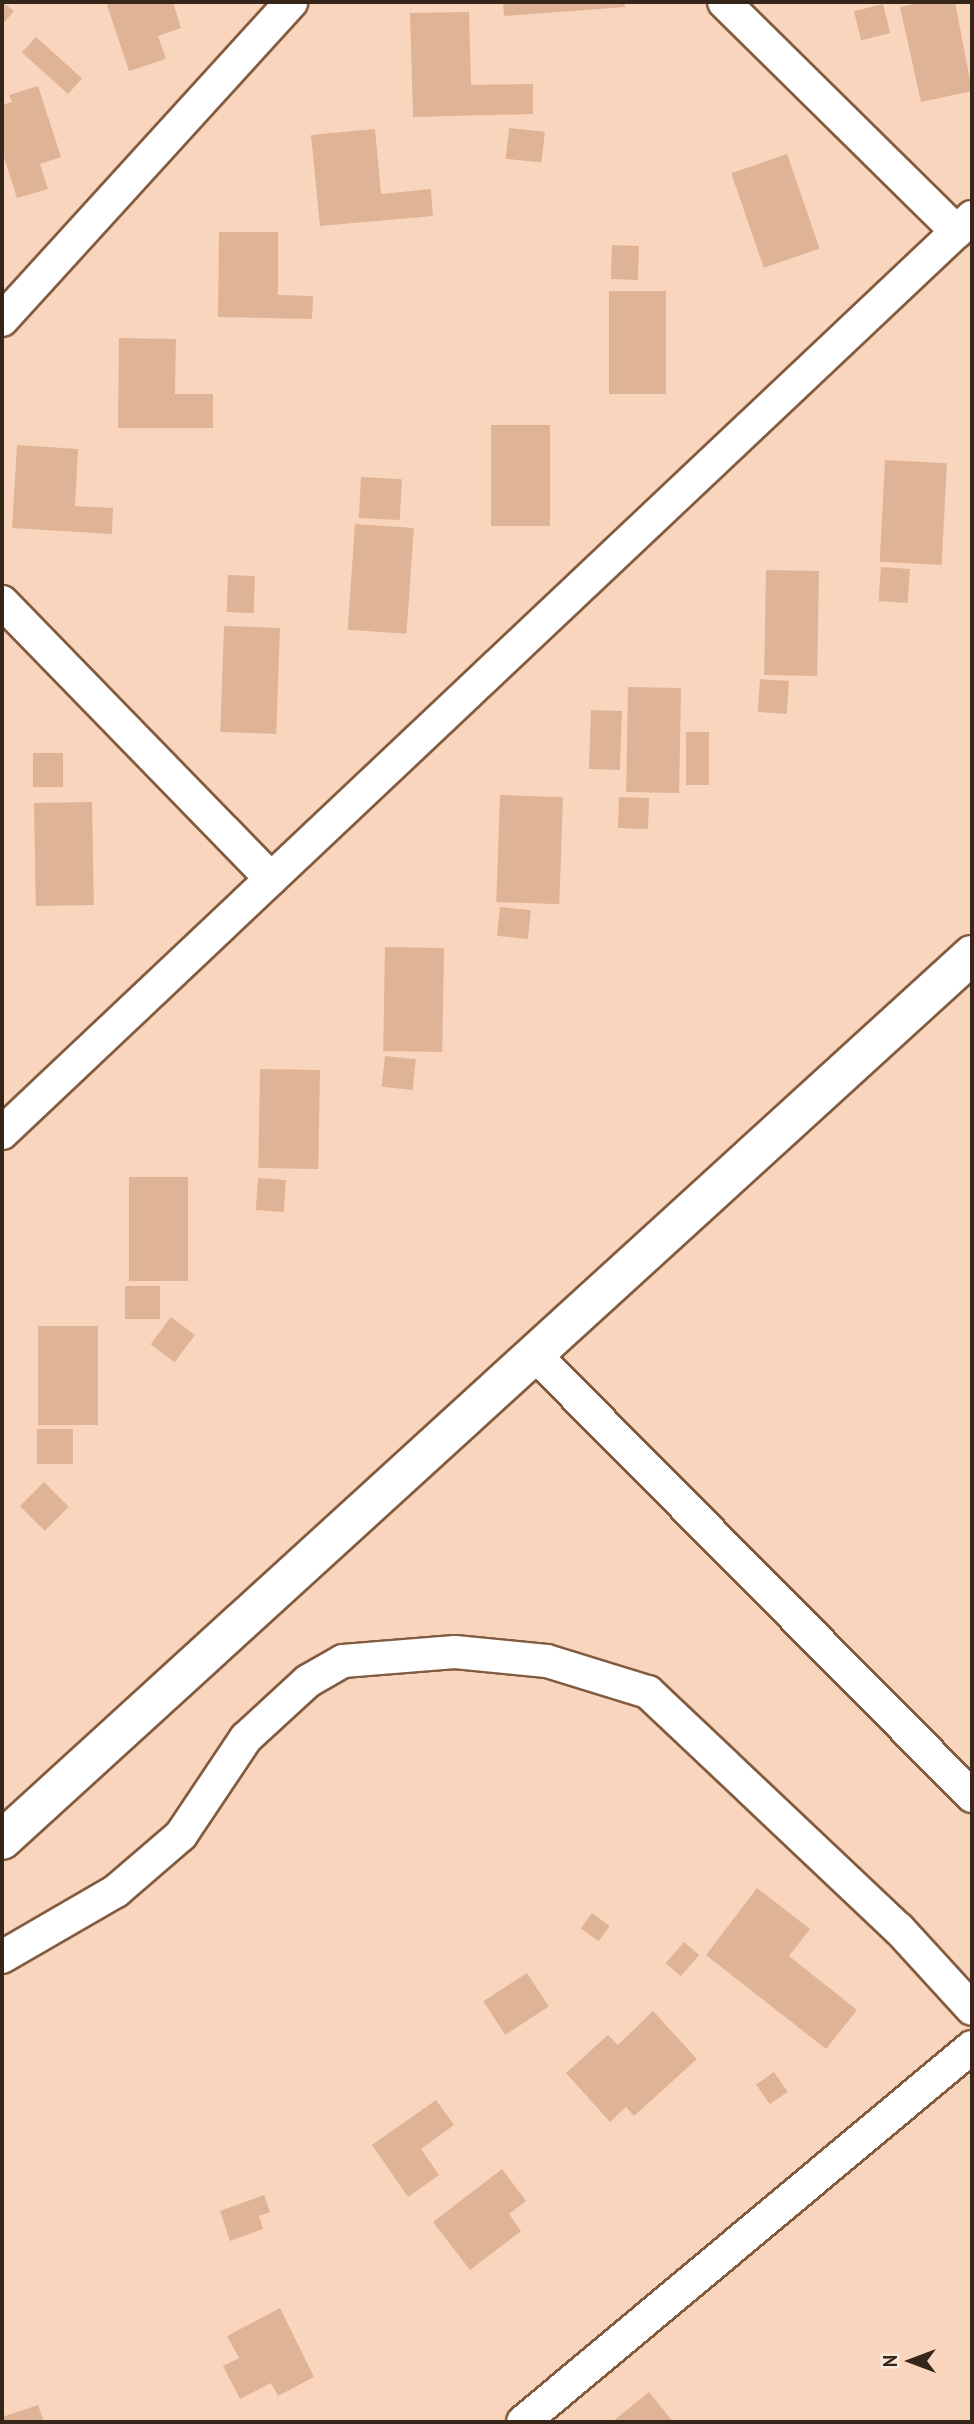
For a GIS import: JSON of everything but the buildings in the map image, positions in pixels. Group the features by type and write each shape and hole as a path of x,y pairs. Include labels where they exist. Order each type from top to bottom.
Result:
{"main road":[{"path":"2,1840 972,955"}],"street":[{"path":"2,320 12,286 291,2"},
{"path":"2,1133 965,225 724,2"},
{"path":"2,602 271,879"},
{"path":"535,1355 972,1797"},
{"path":"2,1956 116,1891 181,1835 246,1738 308,1681 344,1661 455,1652 547,1661 648,1692 890,1920 972,2009"},
{"path":"523,2422 972,2047"}]}
